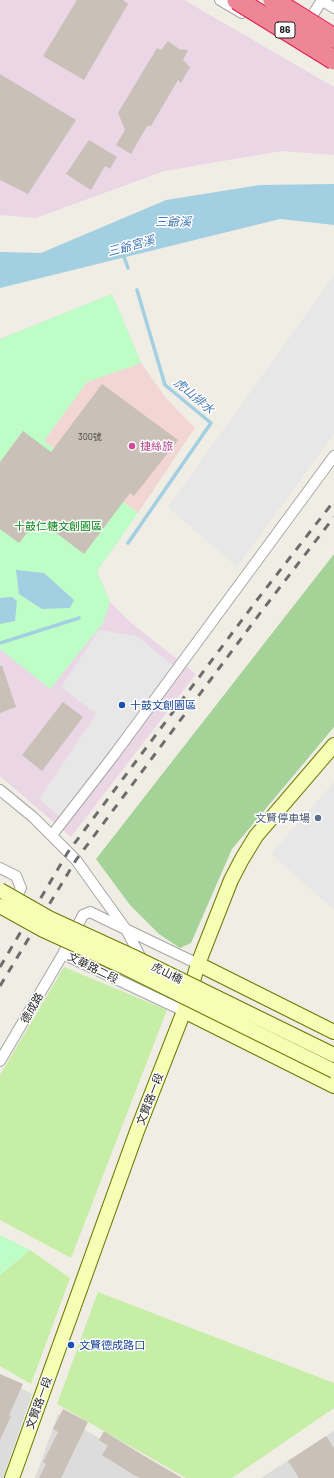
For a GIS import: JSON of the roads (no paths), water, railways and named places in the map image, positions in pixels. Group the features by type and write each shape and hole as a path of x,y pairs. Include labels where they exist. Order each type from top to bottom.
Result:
{"highway":[{"name":"86","path":"236,0 334,60"},
{"name":"86","path":"273,0 334,38"}],"street":[{"path":"220,0 334,69"},
{"path":"294,45 322,0 334,8"},
{"path":"52,835 114,755 334,456"},
{"name":"文賢路一段","path":"12,1478 137,1131 184,1011 198,964 231,880 256,836 334,745"},
{"name":"文華路二段","path":"0,790 34,817 76,860 127,931 163,1001"},
{"path":"0,868 16,876 21,888 11,908 0,911"},
{"name":"虎山橋","path":"0,890 49,918 139,959 334,1055"},
{"name":"虎山橋","path":"0,906 43,930 126,968 334,1071"},
{"name":"文華路二段","path":"184,1011 63,954 83,915 90,912 198,964"},
{"name":"德成路","path":"0,1061 63,954"},
{"path":"198,964 334,1032"},
{"path":"184,1011 334,1086"}],"water":[{"name":"三爺溪","path":"334,184 334,225 280,219 0,288 0,252 41,253 166,200 260,185"},
{"path":"16,570 44,573 74,600 70,608 42,609 19,594"},
{"path":"12,597 17,601 15,621 0,624 0,598"}],"waterway":[{"name":"虎山排水","path":"123,254 128,268"},
{"name":"虎山排水","path":"128,543 211,423 165,385 137,290"},
{"name":"虎山排水","path":"0,643 79,618"}],"railway":[{"path":"0,967 68,852 257,600 334,501"},
{"path":"0,986 76,860 264,608 334,517"}],"place":[{"name":"捷絲旅","path":"132,446"},
{"name":"十鼓文創園區","path":"122,705"},
{"name":"文賢停車場","path":"318,818"},
{"name":"文賢德成路口","path":"71,1345"}],"water label":[{"name":"三爺宮溪","path":"131,246"}],"park label":[{"name":"十鼓仁糖文創園區","path":"58,526"}]}
